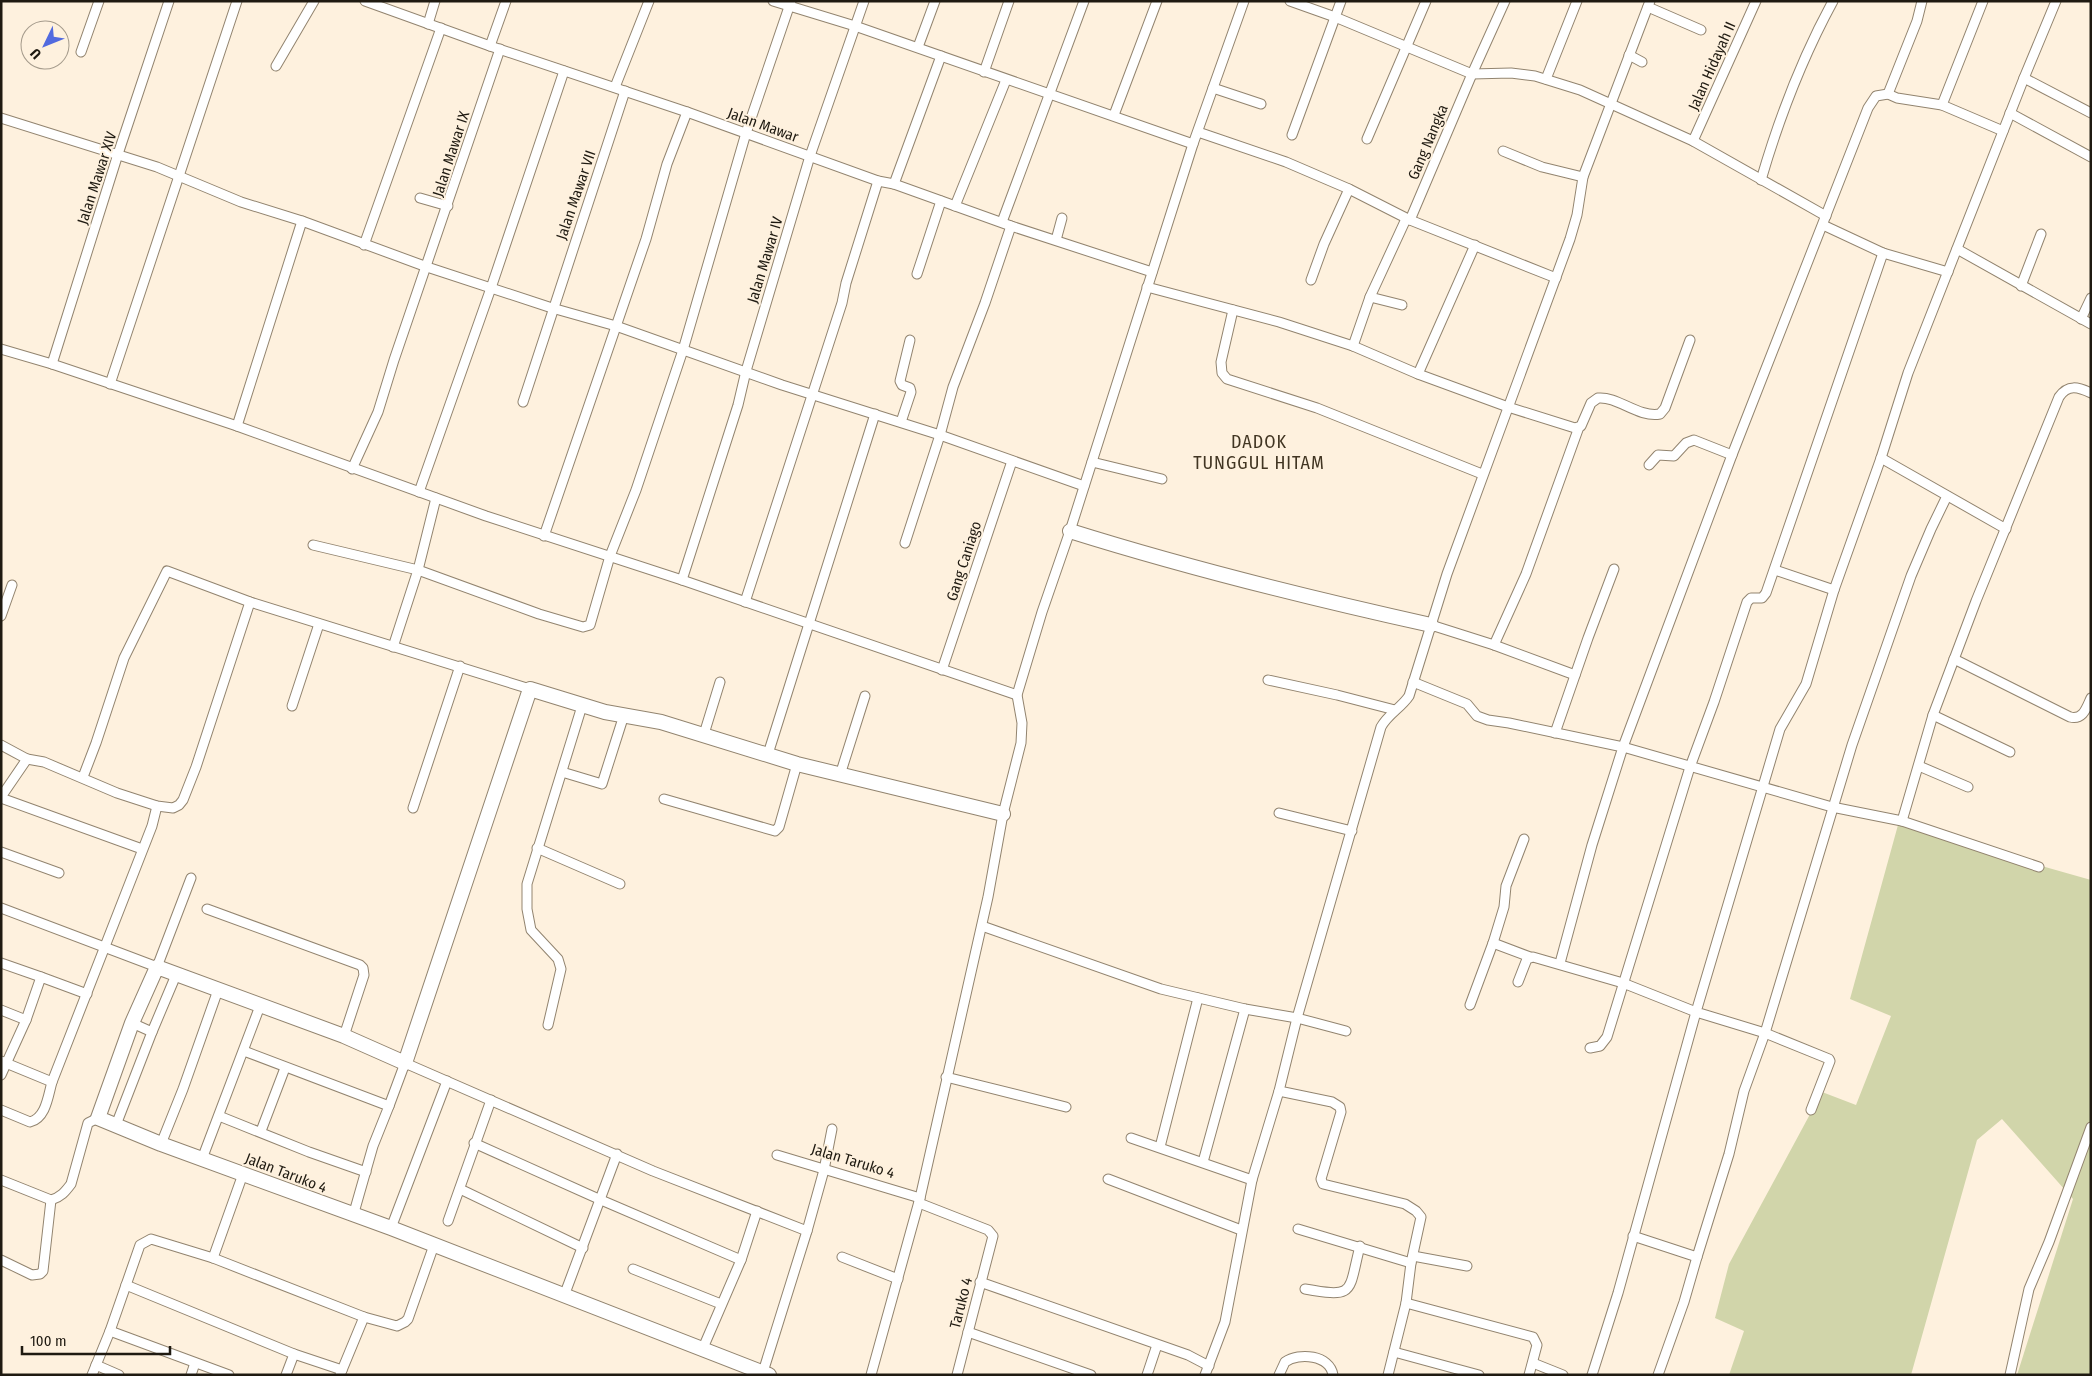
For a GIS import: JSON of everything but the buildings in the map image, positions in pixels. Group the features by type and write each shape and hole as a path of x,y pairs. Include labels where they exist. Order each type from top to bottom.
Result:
{"street":[{"path":"81,52 99,1"},
{"name":"Jalan Mawar XIV","path":"52,364 118,154 169,1"},
{"path":"110,384 237,1"},
{"path":"276,66 314,1"},
{"name":"Jalan Mawar","path":"365,1 490,46 687,112 878,181 894,184 1152,272"},
{"path":"428,24 435,1"},
{"path":"490,46 506,1"},
{"path":"615,88 650,1"},
{"path":"773,1 791,3 1006,80 1114,114 1193,144"},
{"name":"Jalan Mawar IV","path":"682,580 738,405 746,371 810,156 864,1"},
{"path":"918,47 935,1"},
{"path":"984,72 1009,1"},
{"path":"906,543 953,387 985,303 1007,224 1049,94 1084,1"},
{"path":"1114,114 1157,1"},
{"path":"871,1375 920,1201 946,1077 982,926 1003,814 1021,743 1022,723 1016,695 1193,144 1244,1"},
{"path":"1290,1 1335,17 1472,74 1511,73 1546,79 1610,102 1693,142 1761,180 1825,221 1883,253 1948,272"},
{"path":"1292,135 1341,1"},
{"path":"1367,139 1426,1"},
{"name":"Gang Nangka","path":"1353,346 1370,297 1408,219 1506,1"},
{"path":"1546,79 1577,1"},
{"name":"Jalan Hidayah II","path":"1693,142 1756,1"},
{"path":"1761,180 1794,83 1833,1"},
{"path":"1888,94 1917,21 1922,1"},
{"path":"1942,105 1983,1"},
{"path":"1592,1375 1618,1294 1696,1012 1780,729 1806,684 1834,590 1881,458 1908,373 2056,1"},
{"path":"313,545 418,570 539,614 583,627 588,627 592,623 610,556 636,490 683,350 746,133 791,3"},
{"path":"980,1282 1188,1355 1207,1370 1225,1322 1252,1180 1381,727 1395,710 1406,701 1413,682 1447,574 1482,474 1556,278 1577,215 1584,177 1610,102 1649,4 1702,30"},
{"path":"364,244 441,28"},
{"name":"Jalan Mawar IX","path":"352,468 378,412 500,49"},
{"path":"1629,55 1642,62"},
{"path":"894,184 941,56"},
{"path":"419,492 491,288 564,71"},
{"path":"2024,78 2091,113"},
{"path":"955,206 1006,80"},
{"path":"1213,88 1261,104"},
{"name":"Jalan Mawar VII","path":"522,402 625,91"},
{"path":"1560,964 1592,845 1623,747 1732,455 1868,108 1876,96 1888,94 1897,98 1942,105 2004,132"},
{"path":"544,536 646,239 667,164 687,112"},
{"path":"2010,113 2091,157"},
{"path":"1,118 118,154 241,202 302,221 427,267 552,308 616,326 811,394 940,435 1084,486"},
{"path":"1198,132 1286,162 1349,189 1408,219 1556,278"},
{"path":"1503,151 1542,167 1584,177"},
{"path":"745,602 842,303 848,274 878,181"},
{"path":"1311,280 1324,244 1349,189"},
{"path":"420,198 448,206"},
{"path":"917,274 941,200"},
{"path":"1056,240 1062,218"},
{"path":"236,426 302,221"},
{"path":"2021,286 2041,234"},
{"path":"1418,374 1475,245"},
{"path":"1957,249 2091,324"},
{"path":"1590,1048 1600,1046 1606,1040 1690,767 1747,602 1751,598 1762,598 1765,595 1776,570 1796,504 1883,253"},
{"path":"1148,287 1353,346 1418,374 1508,408 1568,426 1579,427"},
{"path":"1370,297 1402,306"},
{"path":"2081,319 2091,298"},
{"path":"1233,310 1221,362 1222,373 1227,378 1317,408 1482,474"},
{"path":"901,422 911,390 900,384 910,340"},
{"path":"1494,645 1526,574 1579,427 1591,403 1598,398 1608,399 1649,414 1660,414 1665,408 1690,340"},
{"path":"1,349 52,364 236,426 544,536 682,580 1016,695"},
{"path":"1902,821 1933,715 2061,394 2067,388 2077,387 2091,393"},
{"path":"768,754 875,414"},
{"path":"1649,465 1658,455 1674,456 1686,443 1694,440 1732,455"},
{"path":"1881,458 2006,529"},
{"name":"Gang Caniago","path":"942,670 1012,461"},
{"path":"1092,462 1162,479"},
{"path":"1658,1375 1684,1302 1729,1154 1742,1099 1852,745 1911,576 1947,496"},
{"path":"393,647 418,570 436,498"},
{"path":"1070,531 1142,553 1360,609 1431,625 1494,645 1575,675"},
{"path":"1555,733 1614,569"},
{"path":"1776,570 1834,590"},
{"path":"83,777 124,658 165,572 168,571 250,602 460,666 582,706 661,722 797,764 1003,814"},
{"path":"1,616 12,585"},
{"path":"1,745 27,759 44,762 117,793 157,806 173,808 183,800 210,728 250,602"},
{"path":"292,706 319,624"},
{"path":"1954,659 2070,717 2076,718 2081,716 2091,698"},
{"path":"414,808 460,666"},
{"path":"1268,680 1395,710"},
{"path":"704,734 720,682"},
{"path":"1413,682 1466,704 1477,716 1488,720 1623,747 1832,807 1902,821 2038,867"},
{"path":"353,1216 374,1146 405,1063 530,690"},
{"path":"840,775 865,696"},
{"path":"548,1025 561,969 558,959 531,930 527,884 582,706"},
{"path":"562,772 602,784 624,715"},
{"path":"1933,715 2010,752"},
{"path":"27,759 1,798 142,848"},
{"path":"664,799 775,832 779,827 797,764"},
{"path":"1919,766 1968,787"},
{"path":"1,1110 30,1122 35,1121 43,1111 52,1082 88,994 142,848 152,826 157,806"},
{"path":"1279,813 1352,831"},
{"path":"1470,1006 1504,907 1506,886 1524,839"},
{"path":"537,848 620,884"},
{"path":"1,852 59,872"},
{"path":"52,1200 66,1192 70,1184 88,1123 98,1118 132,1023 157,967 191,878"},
{"path":"1,908 176,975 344,1036 653,1171 807,1231"},
{"path":"208,909 360,965 363,968 364,975 344,1036"},
{"path":"982,926 1138,981 1198,998 1297,1018 1346,1031"},
{"path":"1493,943 1530,957 1623,983 1696,1012 1764,1033 1827,1057 1830,1061 1811,1110"},
{"path":"1518,982 1527,959 1530,957"},
{"path":"1,963 88,994"},
{"path":"116,1125 176,975"},
{"path":"1,1075 4,1062 26,1020 41,978"},
{"path":"161,1144 183,1089 218,990"},
{"path":"1160,1147 1198,998"},
{"path":"202,1159 260,1006"},
{"path":"1203,1162 1245,1009"},
{"path":"1,1010 26,1020"},
{"path":"132,1023 152,1032"},
{"path":"244,1051 389,1106"},
{"path":"4,1062 52,1082"},
{"path":"261,1131 285,1068"},
{"path":"946,1077 1066,1106"},
{"path":"391,1228 447,1082"},
{"path":"1279,1090 1337,1104 1340,1112 1322,1182 1325,1185 1405,1204 1416,1211 1421,1220 1412,1260 1406,1303 1388,1375"},
{"path":"448,1221 474,1143 491,1100"},
{"path":"219,1116 261,1131 309,1152 366,1172"},
{"name":"Jalan Taruko 4","path":"98,1118 161,1144 353,1216 391,1228 636,1324 704,1348 766,1374"},
{"path":"2010,1375 2029,1289 2049,1242 2091,1127"},
{"path":"766,1374 824,1170 832,1129"},
{"path":"1131,1138 1252,1180"},
{"path":"474,1143 741,1260"},
{"path":"564,1296 617,1154"},
{"name":"Jalan Taruko 4","path":"777,1155 920,1201 988,1230 993,1238"},
{"path":"213,1258 243,1174"},
{"path":"1108,1179 1241,1230"},
{"path":"1,1180 52,1200"},
{"path":"460,1189 582,1248"},
{"path":"1,1260 32,1275 40,1274 45,1266 52,1200"},
{"path":"704,1348 741,1260 757,1211"},
{"path":"1298,1229 1412,1260 1467,1266"},
{"path":"1633,1236 1697,1257"},
{"name":"Taruko 4","path":"957,1375 993,1238"},
{"path":"92,1375 110,1331 140,1245 147,1240 151,1239 213,1258 364,1317 397,1326 405,1322 434,1245"},
{"path":"1305,1288 1334,1294 1344,1292 1350,1286 1360,1246"},
{"path":"842,1258 898,1279"},
{"path":"632,1269 721,1304"},
{"path":"126,1285 341,1372 364,1317"},
{"path":"1406,1303 1533,1337 1537,1345 1529,1375"},
{"path":"110,1331 229,1375"},
{"path":"968,1332 1091,1375"},
{"path":"1147,1375 1157,1345"},
{"path":"1394,1352 1479,1375"},
{"path":"286,1375 294,1354"},
{"path":"1279,1375 1285,1362 1297,1356 1326,1361 1331,1367 1333,1375"},
{"path":"191,1375 195,1363"},
{"path":"1533,1363 1563,1375"},
{"path":"96,1364 119,1375"}],"green space":[{"path":"1898,825 2091,880 2091,1375 2017,1375 2073,1199 2002,1119 1977,1140 1911,1375 1729,1375 1744,1331 1715,1318 1729,1264 1822,1092 1856,1105 1891,1016 1850,999"}],"district":[{"name":"DADOK TUNGGUL HITAM","path":"1259,452"}]}
